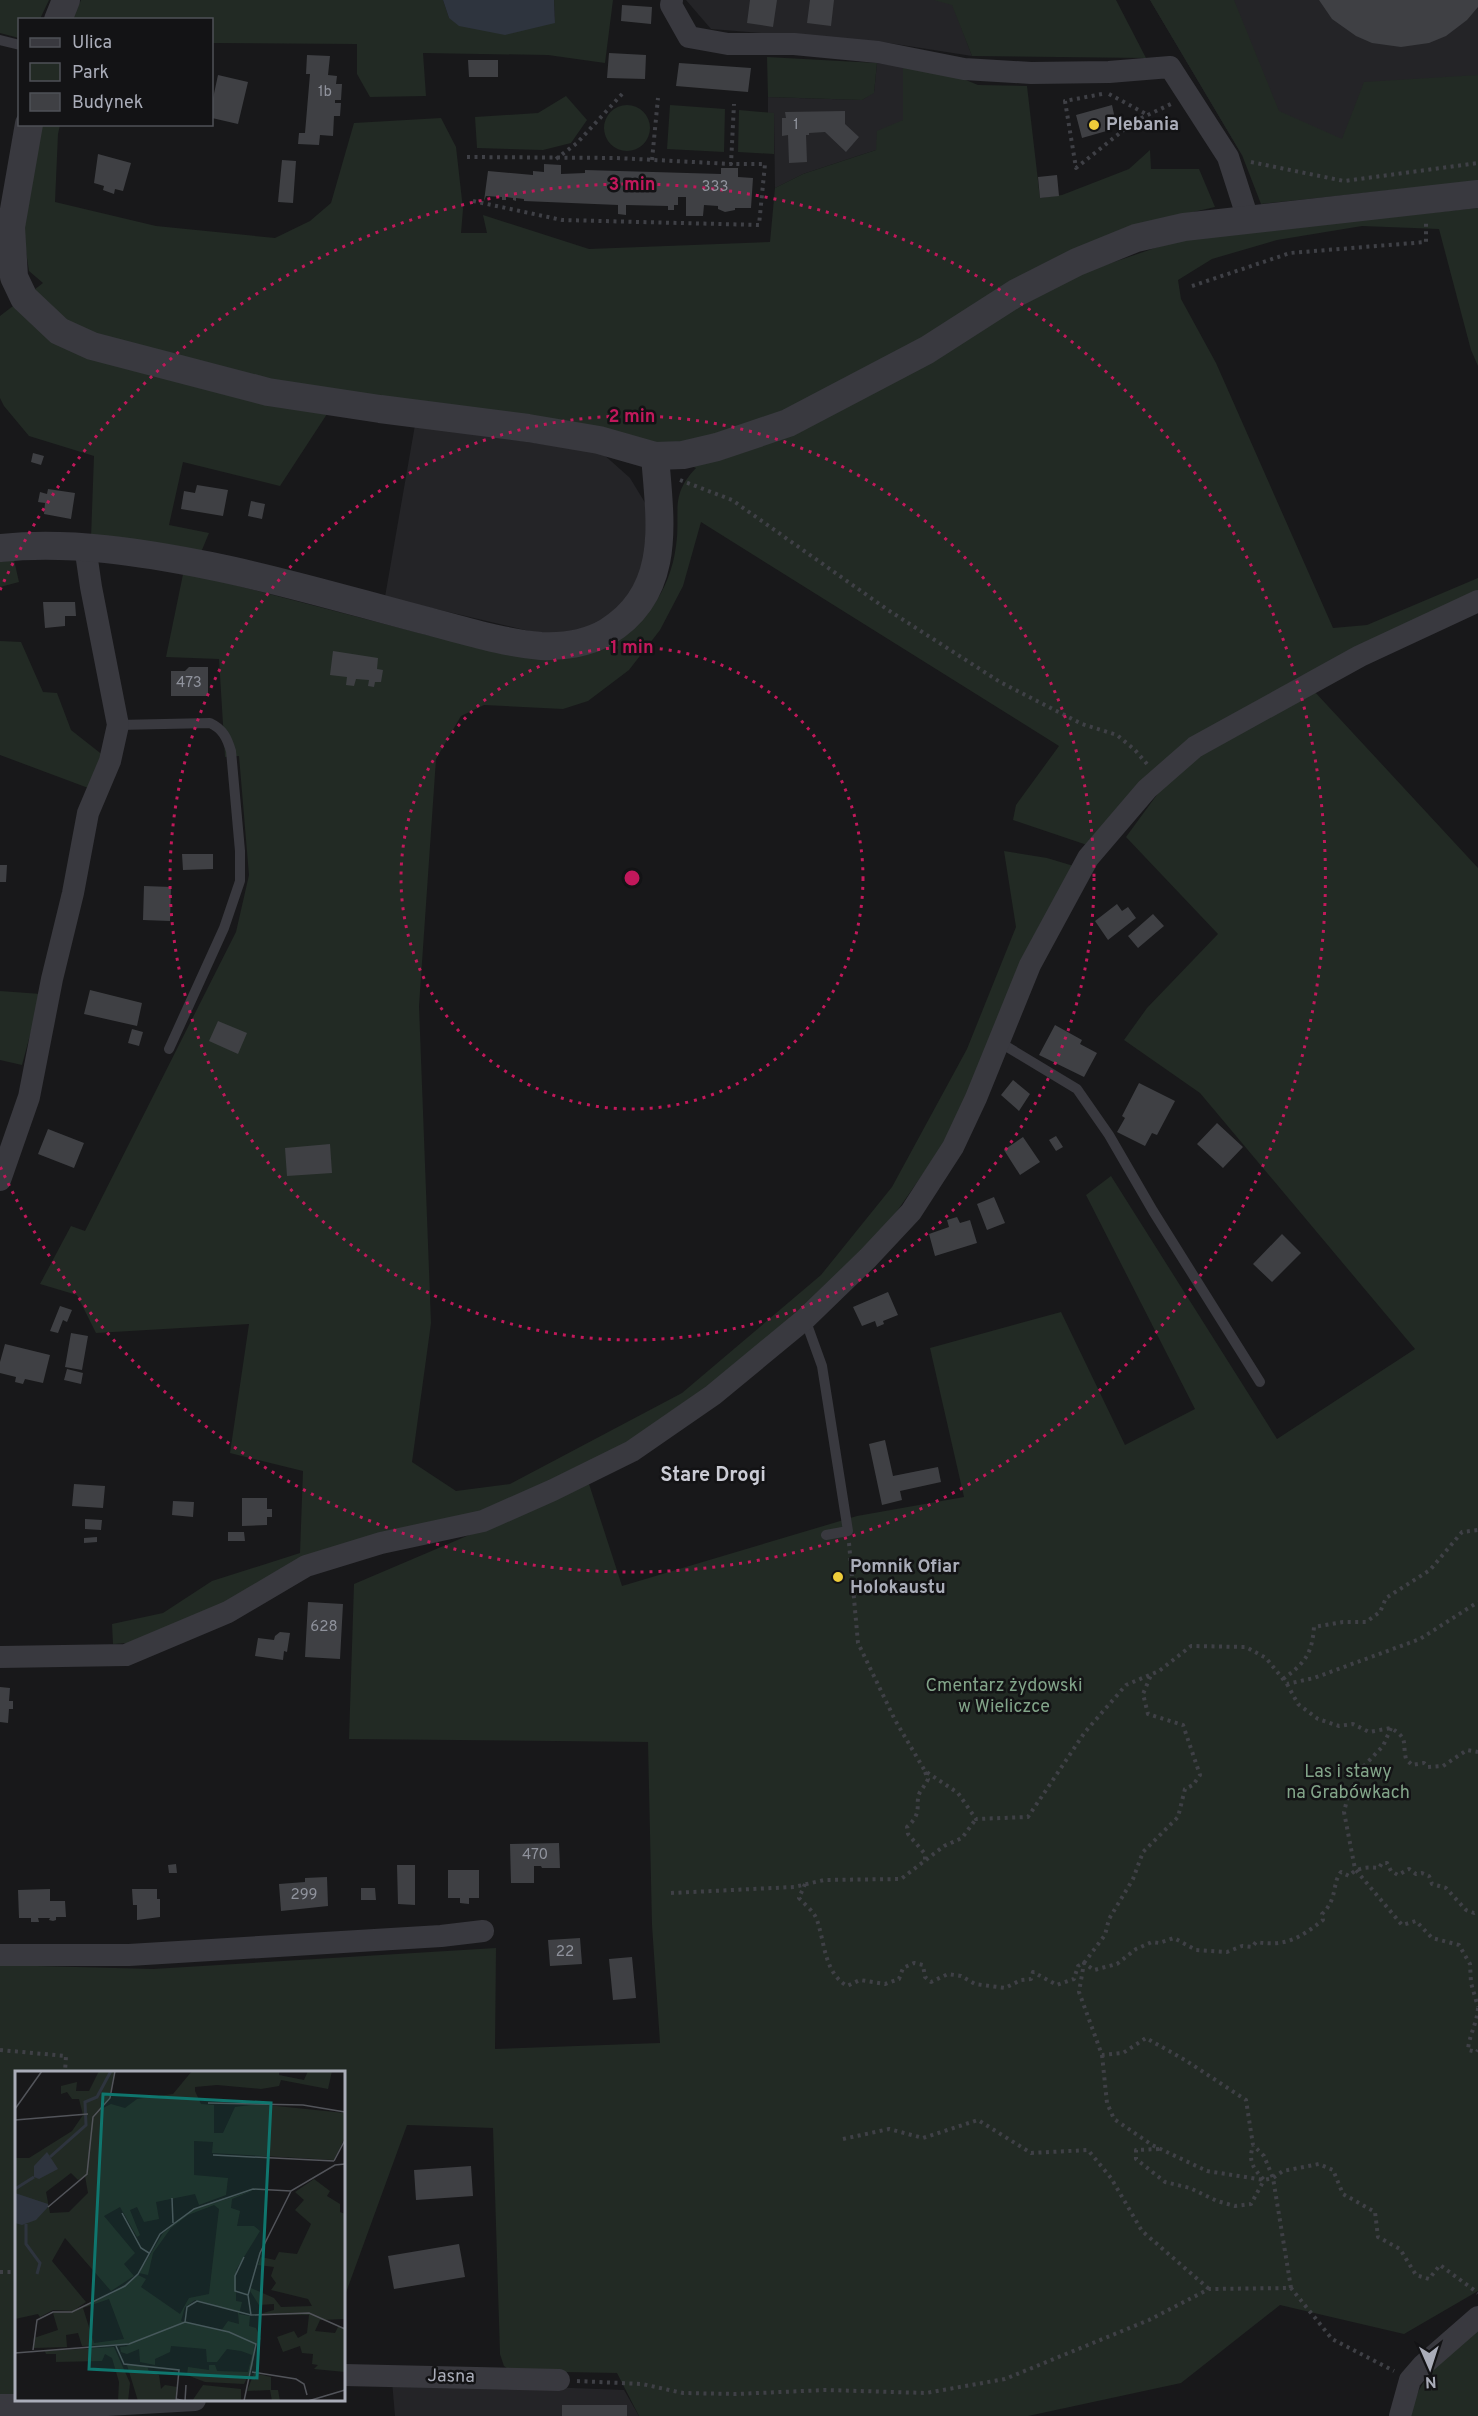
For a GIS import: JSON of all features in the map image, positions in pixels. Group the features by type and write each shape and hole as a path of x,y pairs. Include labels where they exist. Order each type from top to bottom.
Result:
{"street":[{"path":"59,18 66,0"},
{"path":"672,0 671,5 689,37 728,44 794,44 878,51 964,69 1031,73 1109,72 1170,67 1228,157 1248,219"},
{"path":"29,126 11,227 14,277 24,298 58,331 92,346 268,392 599,440 655,464 717,447 788,423 927,350 1016,293 1077,262 1136,238 1184,227 1478,194"},
{"path":"0,548 28,545 85,546 213,566 489,636 541,646 572,644 605,633 617,625 639,603 647,589 658,553 661,527 655,464"},
{"path":"0,1180 29,1097 52,979 74,893 88,813 110,761 118,725 85,546"},
{"path":"0,1657 126,1655 228,1612 306,1566 381,1543 483,1521 553,1490 632,1451 712,1395 805,1319 868,1258 911,1212 953,1146 976,1098 1030,965 1088,858 1147,789 1195,747 1360,656 1478,601"},
{"path":"0,1955 129,1956 441,1936 483,1931"},
{"path":"1400,2416 1410,2380 1423,2365 1478,2317"},
{"name":"Jasna","path":"345,2375 559,2380"},
{"path":"0,2405 107,2405 177,2401"}],"lane":[{"path":"0,40 18,44"},
{"path":"118,725 210,723 221,730 227,738 231,751 240,881 224,928 170,1049"},
{"path":"999,1042 1077,1089 1109,1135 1260,1382"},
{"path":"805,1319 822,1366 848,1531 826,1535"}],"path":[{"path":"555,159 577,143 623,93"},
{"path":"1109,93 1148,115 1135,121 1076,168 1065,101 1109,93"},
{"path":"652,160 658,98"},
{"path":"731,164 734,104"},
{"path":"467,157 765,164 759,225 562,220 473,201"},
{"path":"1228,157 1344,181 1478,163"},
{"path":"1192,286 1290,253 1426,242 1425,200"},
{"path":"655,464 692,484 732,500 888,610 1000,682 1082,724 1117,735 1135,750 1159,778"},
{"path":"1283,1679 1300,1666 1312,1648 1314,1627 1343,1622 1366,1622 1380,1612 1386,1598 1430,1570 1462,1532 1478,1530"},
{"path":"848,1531 858,1643 895,1720 928,1779 919,1793 920,1808 908,1827 908,1834 926,1854 925,1860"},
{"path":"1287,1684 1314,1678 1420,1639 1478,1602"},
{"path":"976,1819 1028,1817 1085,1732 1126,1685 1159,1671 1191,1647 1246,1647 1266,1658 1287,1684 1298,1704 1318,1719 1339,1726 1353,1724 1369,1732 1391,1728 1401,1734 1406,1742 1406,1759 1412,1765 1424,1763 1428,1767 1443,1766 1467,1750 1478,1752"},
{"path":"805,1884 799,1898 817,1918 823,1948 836,1980 847,1986 860,1980 885,1984 892,1982 899,1979 903,1968 914,1963 922,1965 925,1977 931,1982 948,1974 961,1976 975,1984 1005,1988 1021,1980 1031,1979 1033,1972 1057,1985 1074,1979 1078,1966 1084,1963 1105,1935 1109,1918 1133,1879 1143,1852 1178,1817 1185,1789 1192,1785 1200,1775 1183,1725 1148,1714 1143,1694 1151,1674"},
{"path":"1391,1728 1383,1746 1362,1768 1348,1796 1344,1812 1355,1869 1402,1925 1416,1921 1432,1938 1459,1945 1470,1964 1471,1983 1478,2007 1477,2024 1469,2041 1468,2050 1477,2052 1478,2050"},
{"path":"925,1771 958,1793 976,1819"},
{"path":"671,1893 794,1887 824,1880 901,1879 944,1846 962,1838 976,1819"},
{"path":"1084,1963 1095,1970 1117,1964 1144,1945 1174,1938 1196,1950 1227,1952 1242,1946 1252,1947 1256,1942 1274,1945 1301,1937 1323,1920 1322,1914 1331,1905 1337,1876 1341,1872 1349,1876 1355,1869 1379,1868 1382,1863 1387,1863 1391,1871 1398,1875 1409,1869 1416,1874 1422,1873 1429,1876 1432,1884 1446,1888 1466,1910 1474,1913 1478,1911"},
{"path":"1084,1963 1079,1992 1102,2055 1107,2103 1114,2120 1159,2149 1207,2171 1264,2180 1273,2178 1283,2171 1319,2163 1333,2170 1343,2194 1375,2212 1378,2237 1400,2249 1416,2275 1429,2279 1440,2265 1478,2293"},
{"path":"1102,2055 1123,2053 1146,2038 1185,2060 1246,2100 1253,2145 1250,2155 1252,2168 1264,2180"},
{"path":"0,2050 66,2056 65,2071"},
{"path":"843,2139 890,2129 923,2138 978,2120 1031,2152 1088,2150 1112,2178 1142,2231 1209,2289"},
{"path":"1253,2145 1264,2156 1273,2178 1291,2288 1332,2339 1410,2380"},
{"path":"1159,2149 1136,2150 1136,2159 1165,2182 1190,2188 1217,2201 1235,2206 1251,2204 1264,2180"},
{"path":"559,2380 642,2384 683,2393 736,2394 826,2390 926,2393 1005,2379 1149,2320 1209,2289 1291,2288"}],"shaded area":[{"path":"443,0 554,0 555,23 505,35 459,26 449,18"},
{"path":"686,0 951,0 972,56 889,43 711,29"},
{"path":"1150,0 1478,0 1478,159 1343,177 1242,155"},
{"path":"877,63 903,67 903,120 876,150 803,174 775,188 774,113 768,113 768,97 862,100 874,92"},
{"path":"415,425 602,453 630,478 647,506 643,576 627,599 605,620 574,632 546,635 385,597"},
{"path":"392,2381 624,2390 639,2416 395,2416"}],"green space":[{"path":"0,0 49,0 40,18 18,18 18,38 0,33"},
{"path":"81,0 443,0 449,18 555,23 554,0 613,0 605,63 548,55 423,53 426,96 370,97 357,74 357,44 213,43 213,18 73,18"},
{"path":"934,0 1116,0 1146,58 972,56 952,5"},
{"path":"1150,0 1234,0 1279,111 1342,139 1364,82 1478,75 1478,181 1261,204 1242,155"},
{"path":"767,57 877,63 874,93 862,100 768,97"},
{"path":"903,67 956,76 978,85 1027,86 1040,198 1062,195 1129,169 1150,150 1151,169 1199,169 1215,207 1137,225 1079,274 1187,237 1478,208 1478,366 1471,350 1439,229 1362,226 1277,240 1212,259 1178,280 1181,299 1216,363 1333,628 1367,625 1478,578 1478,596 1297,678 1148,774 1090,846 1013,820 1016,805 1059,746 701,522 683,586 660,630 629,670 588,701 563,709 484,705 461,716 436,759 419,1006 431,1323 412,1462 456,1491 510,1484 682,1393 821,1275 892,1187 967,1049 1016,927 1004,851 1047,858 1077,867 950,1135 886,1227 843,1272 712,1388 636,1437 550,1485 476,1513 391,1532 143,1642 113,1644 112,1624 163,1613 212,1581 300,1553 303,1471 230,1453 249,1324 96,1333 77,1295 40,1284 71,1226 85,1231 236,932 249,875 239,756 225,757 219,659 166,657 188,550 91,538 94,456 29,436 0,398 0,316 43,283 29,271 22,225 34,126 60,126 55,202 156,226 275,238 310,221 331,203 354,123 441,118 456,147 463,209 461,233 487,233 483,215 589,249 770,242 775,188 803,174 876,150 877,131 903,120","holes":["340,394 613,434 696,468 682,487 679,496 673,563 661,593 653,606 631,630 604,649 431,636 192,574 209,533 169,525 183,462 280,486"]},
{"path":"566,96 587,120 571,143 543,150 477,148 475,117 538,113"},
{"path":"627,105 643,112 650,128 643,144 627,151 611,144 604,128 611,112"},
{"path":"670,105 725,109 724,152 667,149"},
{"path":"739,110 774,113 774,154 738,152"},
{"path":"14,560 19,582 0,587 0,562"},
{"path":"0,641 21,642 43,692 57,693 71,730 104,756 91,789 0,755"},
{"path":"1314,691 1478,868 1478,2291 1404,2334 1280,2305 1181,2383 1028,2416 639,2416 617,2373 511,2371 504,2366 500,2354 493,2128 407,2125 345,2295 345,2071 15,2071 15,2399 0,2399 0,1965 153,1969 496,1948 495,2049 660,2043 652,1925 648,1742 349,1739 354,1584 589,1484 622,1586 857,1516 964,1497 930,1348 1061,1312 1125,1445 1195,1409 1086,1195 1111,1176 1277,1439 1415,1349 1200,1093 1124,1040 1147,1008 1218,934 1126,837 1167,781 1221,740"},
{"path":"0,991 41,994 22,1065 0,1060"},
{"path":"1478,2328 1478,2416 1411,2416 1414,2402 1427,2378"}],"building":[{"path":"750,0 777,0 773,27 747,23"},
{"path":"810,0 834,0 831,26 807,23"},
{"path":"1319,0 1478,0 1478,7 1467,20 1446,36 1429,43 1401,47 1372,43 1356,36 1332,19"},
{"path":"622,5 652,7 651,24 621,21"},
{"path":"609,53 646,55 645,79 607,78"},
{"path":"307,55 330,56 328,75 337,76 336,84 342,84 341,100 335,100 335,103 341,103 340,116 334,116 333,136 320,135 319,145 298,144 299,133 305,133 310,74 306,74"},
{"path":"468,60 498,60 498,77 469,77"},
{"path":"679,63 751,68 748,92 676,86"},
{"path":"218,75 248,82 238,124 213,118 213,98"},
{"name":"Plebania","path":"1112,105 1115,119 1107,121 1110,130 1082,138 1076,115"},
{"path":"845,111 845,124 859,137 846,152 825,132 809,133 806,135 807,162 789,163 788,135 782,136 782,118 786,118 785,112"},
{"path":"98,154 131,163 123,191 115,189 114,194 103,190 104,186 94,183"},
{"path":"282,160 296,161 293,203 278,202"},
{"path":"544,164 561,165 561,174 585,173 585,170 721,174 721,168 738,168 738,177 753,178 751,208 735,208 735,210 725,212 718,209 718,206 704,205 703,216 686,216 686,197 678,197 678,205 674,205 674,210 668,210 668,206 626,205 626,215 618,214 618,205 524,201 524,199 516,198 516,201 513,198 506,197 506,200 502,200 502,197 486,196 484,201 488,171 533,175 533,171 544,172"},
{"path":"1057,175 1059,196 1040,198 1038,177"},
{"path":"33,453 44,456 41,465 31,462"},
{"path":"197,485 228,490 223,516 181,509 184,491 195,493"},
{"path":"48,489 75,493 71,519 44,514 45,503 38,502 40,492 47,494"},
{"path":"251,501 265,504 262,519 248,516"},
{"path":"43,602 75,602 76,616 65,616 65,626 45,628"},
{"path":"333,651 378,658 377,669 383,670 381,682 375,682 374,687 368,686 369,680 356,679 354,686 346,685 347,677 330,675"},
{"path":"189,667 208,667 208,696 171,696 171,671 185,671"},
{"path":"182,854 213,854 213,869 183,870"},
{"path":"0,865 7,865 6,882 0,882"},
{"path":"144,886 171,887 170,921 143,920"},
{"path":"1117,904 1122,911 1128,907 1136,918 1108,940 1095,921"},
{"path":"1153,914 1164,926 1138,948 1128,936"},
{"path":"90,990 142,1003 137,1026 84,1014"},
{"path":"218,1021 247,1033 238,1054 209,1041"},
{"path":"1055,1025 1082,1040 1080,1044 1097,1053 1084,1077 1039,1055"},
{"path":"132,1029 143,1032 139,1046 128,1043"},
{"path":"1013,1080 1030,1094 1019,1111 1001,1095"},
{"path":"1139,1083 1175,1101 1157,1135 1152,1133 1145,1146 1117,1132 1125,1118 1122,1116"},
{"path":"1217,1123 1243,1147 1223,1168 1197,1144"},
{"path":"48,1129 84,1143 74,1168 38,1154"},
{"path":"1056,1136 1063,1147 1056,1151 1049,1140"},
{"path":"1023,1137 1040,1162 1020,1175 1004,1150"},
{"path":"330,1144 332,1173 287,1176 285,1148"},
{"path":"994,1197 1005,1223 987,1230 977,1204"},
{"path":"957,1217 960,1223 970,1220 977,1243 935,1256 929,1234 949,1227 947,1220"},
{"path":"1282,1234 1301,1253 1272,1282 1253,1264"},
{"path":"888,1292 898,1315 883,1321 884,1324 877,1327 875,1321 862,1326 853,1307"},
{"path":"60,1306 72,1310 67,1322 63,1320 58,1333 50,1331"},
{"path":"71,1333 88,1336 82,1370 65,1367"},
{"path":"5,1344 50,1355 43,1383 25,1379 23,1384 15,1382 16,1377 0,1373 0,1362"},
{"path":"67,1369 83,1373 81,1384 64,1380"},
{"path":"885,1440 893,1476 938,1467 941,1482 900,1491 902,1500 882,1505 869,1444"},
{"path":"74,1484 105,1486 103,1508 72,1506"},
{"path":"242,1498 267,1498 267,1509 272,1509 272,1517 267,1517 267,1525 242,1526"},
{"path":"173,1501 194,1502 193,1517 172,1515"},
{"path":"85,1519 102,1520 101,1530 85,1529"},
{"path":"228,1532 244,1532 245,1541 228,1541"},
{"path":"97,1537 97,1542 84,1543 84,1538"},
{"path":"308,1602 343,1604 340,1659 305,1657"},
{"path":"280,1632 290,1633 287,1652 284,1651 283,1660 255,1656 258,1638 274,1640"},
{"path":"0,1687 10,1688 9,1701 13,1701 13,1709 9,1709 8,1723 0,1722"},
{"path":"559,1843 560,1868 534,1866 534,1883 511,1883 510,1844"},
{"path":"176,1864 177,1873 169,1873 168,1865"},
{"path":"397,1865 415,1865 415,1905 398,1904"},
{"path":"448,1870 479,1870 479,1898 469,1898 469,1904 460,1903 460,1898 448,1898"},
{"path":"327,1877 328,1906 281,1911 279,1884 305,1882 305,1878"},
{"path":"361,1888 375,1888 376,1900 361,1900"},
{"path":"50,1889 50,1901 65,1901 66,1917 56,1917 53,1921 49,1920 50,1918 38,1918 39,1922 31,1922 31,1918 19,1918 18,1890"},
{"path":"132,1889 157,1889 157,1899 160,1899 160,1917 137,1920 137,1905 133,1905"},
{"path":"580,1938 582,1964 550,1966 548,1940"},
{"path":"632,1957 636,1998 613,2000 609,1959"},
{"path":"471,2166 473,2196 416,2200 414,2170"},
{"path":"459,2244 465,2277 394,2289 388,2256"},
{"path":"562,2405 627,2405 627,2416 562,2416"}],"place":[{"name":"Plebania","path":"1094,125"},
{"name":"Pomnik Ofiar Holokaustu","path":"838,1577"}],"district":[{"name":"Stare Drogi","path":"713,1476"}],"park label":[{"name":"Cmentarz żydowski w Wieliczce","path":"1004,1696"},
{"name":"Las i stawy na Grabówkach","path":"1348,1782"}]}
